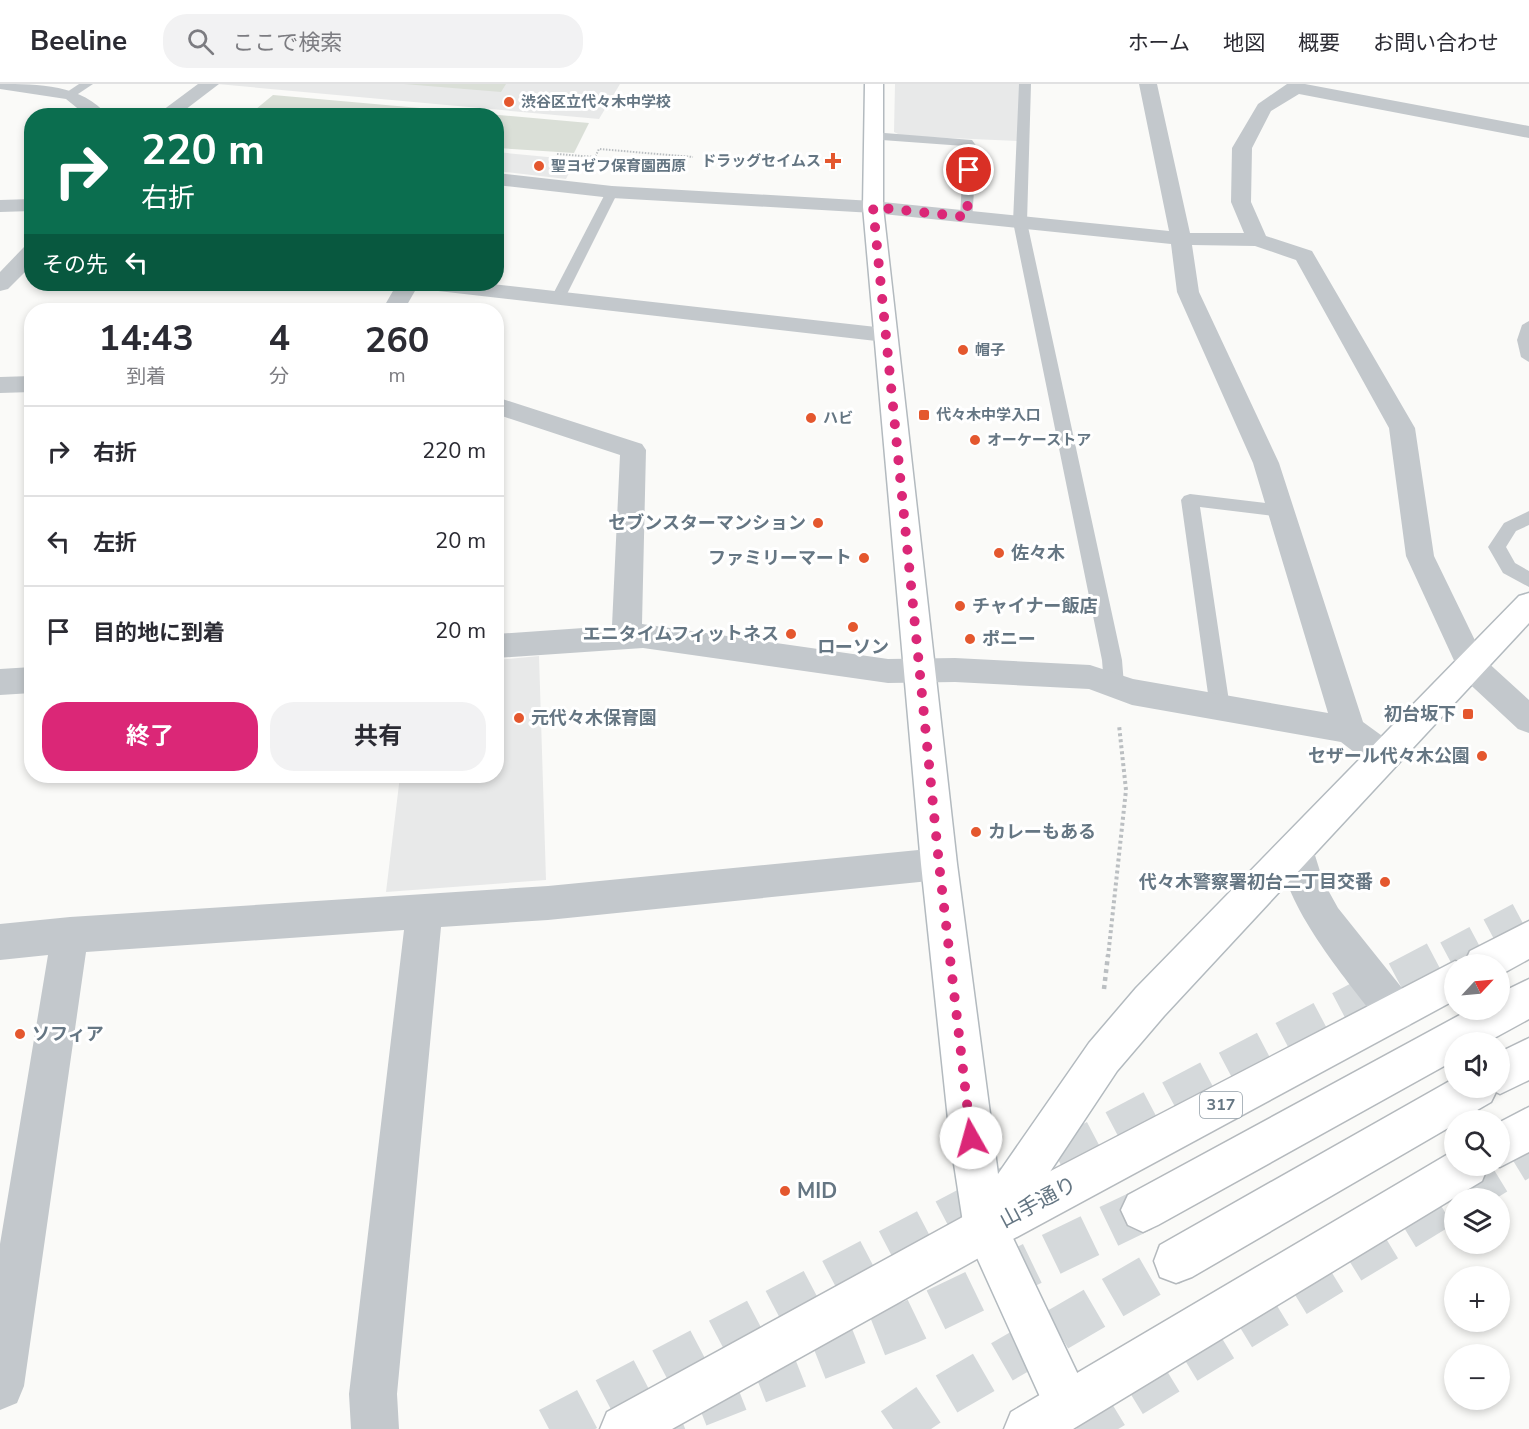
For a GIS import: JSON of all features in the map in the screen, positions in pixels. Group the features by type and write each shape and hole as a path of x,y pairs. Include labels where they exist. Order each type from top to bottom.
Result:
{"main road":[{"path":"874,84 873,207 939,864 971,1138 986,1229 1068,1404"},
{"path":"986,1229 1103,1057 1150,1002 1529,604"},
{"path":"1501,954 1529,939"},
{"name":"山手通り","path":"624,1429 986,1229 1444,986"},
{"path":"1143,1210 1529,998"},
{"path":"1510,1068 1529,1058"},
{"path":"1176,1261 1460,1098"},
{"path":"1510,1140 1529,1128"},
{"path":"1028,1429 1450,1176"}],"street":[{"path":"0,84 71,94 89,108"},
{"path":"176,108 210,84"},
{"path":"1148,84 1181,239 1188,292 1266,463 1350,730"},
{"path":"1257,240 1241,202 1242,148 1264,108 1296,86 1529,132"},
{"path":"504,180 612,192 873,207 1181,239 1257,240 1304,256 1402,428 1420,556 1472,666 1529,720"},
{"path":"0,206 24,205"},
{"path":"0,284 24,260"},
{"path":"498,291 885,335"},
{"path":"0,385 24,384"},
{"path":"504,408 633,450 627,637"},
{"path":"504,645 643,636 888,671 956,670 1090,677 1132,692 1350,730 1384,756"},
{"path":"0,682 24,680"},
{"path":"1297,847 1306,886 1324,920 1396,1012"},
{"path":"0,942 70,934 560,902 939,864"},
{"path":"375,1429 374,1394 424,911"},
{"path":"0,1386 70,934"}],"lane":[{"path":"71,94 87,84"},
{"path":"1025,84 1020,222 1112,660 1114,685"},
{"path":"872,136 968,143 971,147 967,217"},
{"path":"558,298 612,192"},
{"path":"1529,326 1524,340 1529,357"},
{"path":"1220,708 1190,500 1282,511"},
{"path":"1529,517 1510,526 1497,548 1509,568 1529,580"}],"path":[{"path":"551,153 595,157 599,149 693,157"},
{"path":"1103,1057 1104,994 1126,790 1114,685"}],"shaded area":[{"name":"渋谷区立代々木中学校","path":"217,84 620,84 599,119 504,110 504,108 479,108"},
{"path":"404,84 506,84 501,92"},
{"path":"895,84 1022,84 1019,141 902,136 894,132"},
{"path":"273,95 420,108 257,108"},
{"path":"504,115 589,123 574,153 504,148"},
{"name":"聖ヨゼフ保育園西原","path":"504,153 585,161 577,174 569,173 566,179 504,172"},
{"name":"元代々木保育園","path":"539,656 546,880 386,892 399,783 504,783 504,659"}],"tunnel":[{"path":"1454,954 1529,914"},
{"path":"549,1429 1444,959"},
{"path":"1077,1429 1529,1153"},
{"path":"639,1429 911,1322 1143,1210"},
{"path":"893,1429 931,1403 1176,1261"}],"place":[{"name":"渋谷区立代々木中学校","path":"509,102"},
{"name":"ドラッグセイムス","path":"833,161"},
{"name":"聖ヨゼフ保育園西原","path":"539,166"},
{"name":"帽子","path":"963,350"},
{"name":"代々木中学入口","path":"924,415"},
{"name":"ハビ","path":"811,418"},
{"name":"オーケーストア","path":"975,440"},
{"name":"セブンスターマンション","path":"818,523"},
{"name":"佐々木","path":"999,553"},
{"name":"ファミリーマート","path":"864,558"},
{"name":"チャイナー飯店","path":"960,606"},
{"name":"ローソン","path":"853,627"},
{"name":"エニタイムフィットネス","path":"791,634"},
{"name":"ポニー","path":"970,639"},
{"name":"初台坂下","path":"1468,714"},
{"name":"元代々木保育園","path":"519,718"},
{"name":"セザール代々木公園","path":"1482,756"},
{"name":"カレーもある","path":"976,832"},
{"name":"代々木警察署初台二丁目交番","path":"1385,882"},
{"name":"ソフィア","path":"20,1034"},
{"name":"MID","path":"785,1191"}],"route":[{"path":"969,170 967,217 873,207 939,864 971,1138"}]}
